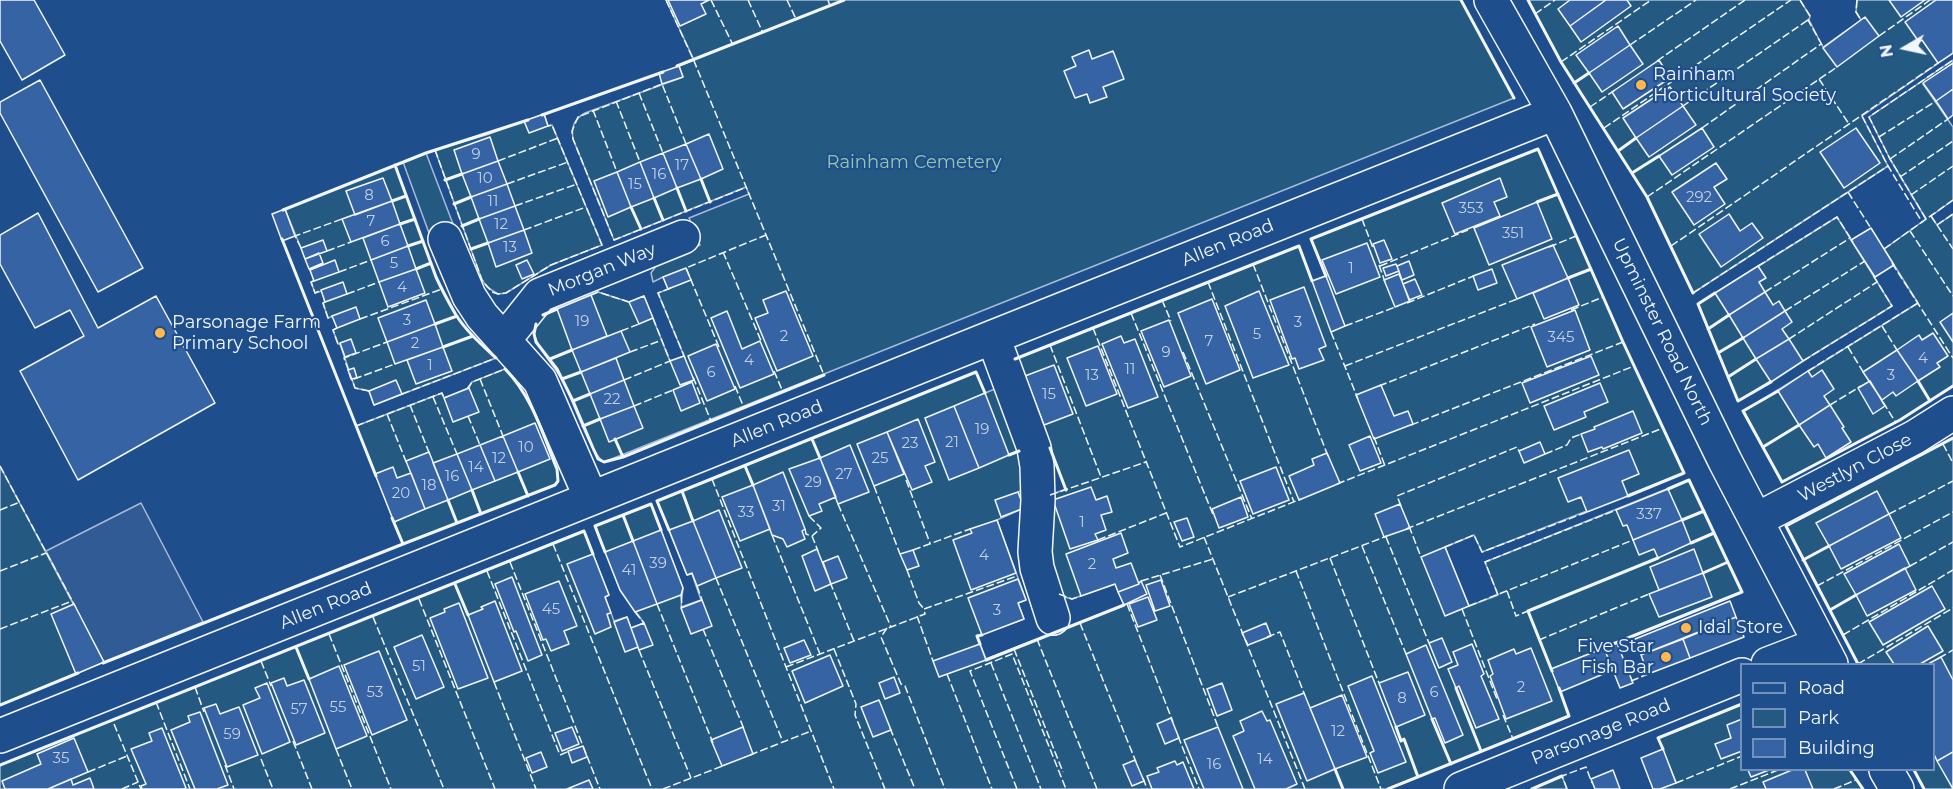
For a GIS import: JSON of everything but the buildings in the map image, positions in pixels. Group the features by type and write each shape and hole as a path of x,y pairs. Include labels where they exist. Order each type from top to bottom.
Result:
{"street":[{"name":"Upminster Road North","path":"1491,0 1555,113 1756,520 1826,654"},
{"name":"Allen Road","path":"0,736 1555,113"},
{"name":"Morgan Way","path":"504,340 540,295 683,237"},
{"path":"445,239 469,296 482,315 540,381 591,498"},
{"path":"993,337 1034,448 1038,500 1035,552 1037,568 1053,618"},
{"name":"Westlyn Close","path":"1756,520 1915,437 1953,412"},
{"path":"1774,663 1826,654"},
{"name":"Parsonage Road","path":"1461,789 1740,676"},
{"path":"1888,771 1897,789"}],"green space":[{"name":"Rainham Cemetery","path":"666,0 1461,0 1514,98 604,462 593,449 563,381 539,346 534,332 535,326 539,320 553,310 598,292 629,302 644,296 670,361 684,356 658,293 668,289 663,277 653,282 651,273 659,262 700,245 689,218 749,194 746,187 614,240 573,139 572,131 578,118 585,113 683,77 679,66 694,60"},
{"path":"1528,0 1800,0 1810,16 1809,20 1823,47 1861,20 1856,12 1857,0 1953,0 1953,53 1862,116 1888,166 1693,293 1647,197 1561,62"},
{"path":"1953,60 1953,63 1923,84 1953,127 1953,200 1931,216 1937,225 1953,214 1953,386 1900,420 1782,482 1744,411 1918,303 1884,249 1926,219 1890,159 1869,117"},
{"path":"544,114 548,126 552,125 602,245 551,265 506,293 498,294 487,287 482,280 435,150"},
{"path":"1538,149 1684,473 1482,552 1474,535 1445,547 1469,606 1498,595 1485,562 1689,480 1742,592 1552,669 1569,716 1388,789 0,789 0,765 584,531 609,595 605,597 614,621 627,617 631,628 644,623 620,590 595,526 651,504 683,588 681,607 701,600 692,574 687,575 657,501 976,372 985,393 995,389 1025,466 1025,489 1018,492 1024,508 997,520 1026,600 1018,603 1024,619 977,636 986,659 1124,605 1115,584 1072,599 1061,596 1049,575 1050,495 1066,489 1014,359 1299,246 1312,281 1325,276 1311,239"},
{"path":"426,153 453,224 429,233 403,162"},
{"path":"395,165 436,277 456,315 496,358 374,405 369,391 355,388 333,330 337,328 333,316 328,318 322,291 315,293 311,282 314,280 285,209"},
{"path":"1837,217 1892,306 1738,401 1698,304"},
{"path":"505,369 523,391 536,416 557,469 558,481 555,485 403,544 356,426 442,393 444,398 469,388 472,382"},
{"path":"1953,438 1953,789 1924,789 1915,771 1935,771 1935,663 1857,663 1786,526"},
{"path":"0,466 104,662 0,705"},
{"path":"1740,704 1740,771 1851,771 1863,789 1660,789 1676,782 1658,738"},
{"path":"1562,776 1567,789 1532,789"}],"shaded area":[{"path":"141,503 203,622 104,662 46,551"}],"fence":[{"path":"666,0 694,61 824,375"},
{"path":"711,0 733,45"},
{"path":"748,0 763,33"},
{"path":"787,0 796,19"},
{"path":"828,0 830,6"},
{"path":"1535,14 1555,0"},
{"path":"1561,62 1651,0"},
{"path":"1630,45 1696,0"},
{"path":"1657,61 1745,0"},
{"path":"1604,128 1791,0"},
{"path":"1800,0 1810,16 1808,20 1822,45"},
{"path":"1857,0 1856,12 1861,20"},
{"path":"1879,36 1930,0"},
{"path":"1683,106 1808,20"},
{"path":"1702,128 1821,44"},
{"path":"1926,219 1890,159 1869,117 1953,60"},
{"path":"1671,246 1938,63"},
{"path":"1647,197 1837,67"},
{"path":"1819,79 1849,124"},
{"path":"686,144 662,84 578,117 572,131 573,139 614,240 747,187"},
{"path":"1590,107 1615,90"},
{"path":"639,93 663,153"},
{"path":"616,101 640,162"},
{"path":"1879,137 1936,101"},
{"path":"593,110 617,172"},
{"path":"1862,116 1888,166 1922,222"},
{"path":"1890,159 1948,119"},
{"path":"435,150 482,280 492,292 506,293 551,265 602,245 552,125 548,126"},
{"path":"498,161 558,138"},
{"path":"1900,177 1953,141"},
{"path":"507,184 568,162"},
{"path":"1693,293 1888,166"},
{"path":"1911,195 1953,166"},
{"path":"515,206 577,184"},
{"path":"1848,192 1872,230"},
{"path":"1884,249 1953,200"},
{"path":"524,230 586,207"},
{"path":"1937,225 1953,214"},
{"path":"1931,216 1953,249"},
{"path":"1758,266 1837,217 1853,242"},
{"path":"301,248 295,236 342,219"},
{"path":"1362,219 1373,248"},
{"path":"1380,266 1468,230"},
{"path":"1910,231 1953,296"},
{"path":"719,347 686,268 766,235"},
{"path":"1549,247 1576,236"},
{"path":"1765,292 1850,238"},
{"path":"327,251 351,242"},
{"path":"723,252 762,343"},
{"path":"339,272 371,260"},
{"path":"1785,311 1865,261"},
{"path":"1892,263 1953,358"},
{"path":"1253,264 1328,456"},
{"path":"1379,265 1385,282"},
{"path":"1407,303 1476,275"},
{"path":"1803,361 1892,306 1873,275"},
{"path":"314,281 311,282 315,293 321,290"},
{"path":"347,294 379,282"},
{"path":"1208,282 1294,502"},
{"path":"1789,339 1877,282"},
{"path":"671,288 658,293 685,358"},
{"path":"360,319 442,289"},
{"path":"591,295 598,292 629,302"},
{"path":"1571,310 1603,297"},
{"path":"1345,366 1517,299"},
{"path":"1162,300 1171,321"},
{"path":"325,302 323,303 328,318 332,316"},
{"path":"1808,371 1918,303"},
{"path":"1345,326 1398,306"},
{"path":"1131,313 1214,517"},
{"path":"624,380 670,361 653,318"},
{"path":"621,331 639,324"},
{"path":"1379,386 1535,324"},
{"path":"1882,326 1897,350"},
{"path":"337,328 333,330 338,344 340,343"},
{"path":"1093,328 1180,547 1301,499"},
{"path":"1331,332 1358,399"},
{"path":"630,352 662,340"},
{"path":"369,391 355,388 344,358 387,342"},
{"path":"1411,425 1623,342"},
{"path":"1050,345 1101,477"},
{"path":"1848,347 1865,375"},
{"path":"1183,352 1252,519"},
{"path":"402,394 496,358"},
{"path":"354,379 395,364"},
{"path":"1337,484 1634,366"},
{"path":"467,389 472,382 505,369"},
{"path":"774,371 783,392"},
{"path":"693,377 711,421"},
{"path":"480,379 503,436"},
{"path":"735,386 744,408"},
{"path":"1830,405 1861,386"},
{"path":"634,406 673,390"},
{"path":"356,426 442,393 444,398 447,397"},
{"path":"433,397 457,454"},
{"path":"1883,402 1896,423"},
{"path":"410,405 430,455"},
{"path":"387,414 407,464"},
{"path":"468,416 480,445"},
{"path":"1406,529 1663,428"},
{"path":"1545,454 1567,445 1571,438 1581,434"},
{"path":"1374,437 1385,466"},
{"path":"1943,444 1953,463"},
{"path":"1401,506 1397,496 1517,447 1519,451"},
{"path":"1050,495 1146,462"},
{"path":"0,466 75,606"},
{"path":"712,479 834,789"},
{"path":"906,480 930,543"},
{"path":"1889,514 1953,481"},
{"path":"874,486 900,554"},
{"path":"0,510 20,502"},
{"path":"838,504 891,627"},
{"path":"1498,595 1485,562 1616,510"},
{"path":"1445,547 1474,535 1482,552 1587,512"},
{"path":"1817,586 1953,512"},
{"path":"1098,540 1166,513"},
{"path":"809,516 821,528 812,536"},
{"path":"1409,526 1421,557"},
{"path":"805,529 806,534 812,536 818,551"},
{"path":"913,550 970,529"},
{"path":"772,535 820,654"},
{"path":"1228,597 1387,536"},
{"path":"1204,537 1305,789"},
{"path":"1386,537 1429,643"},
{"path":"1469,606 1633,540"},
{"path":"1910,566 1953,542"},
{"path":"553,544 652,789"},
{"path":"1362,546 1406,654"},
{"path":"0,571 46,553"},
{"path":"1330,558 1379,683"},
{"path":"1141,581 1213,559"},
{"path":"510,562 600,789"},
{"path":"907,570 919,603 924,609"},
{"path":"1843,635 1953,570"},
{"path":"487,571 560,755 572,750"},
{"path":"1296,571 1381,789"},
{"path":"1160,575 1218,727"},
{"path":"786,667 925,614 924,609 1017,576"},
{"path":"716,578 783,742"},
{"path":"830,582 854,641"},
{"path":"697,586 702,600"},
{"path":"1507,591 1516,616 1528,611"},
{"path":"1059,594 1072,599 1081,596"},
{"path":"1539,640 1649,594"},
{"path":"681,595 682,608"},
{"path":"419,599 495,789"},
{"path":"0,629 72,601"},
{"path":"657,604 713,743"},
{"path":"1127,604 1173,722"},
{"path":"1860,663 1953,608"},
{"path":"1462,609 1497,699"},
{"path":"635,612 644,623"},
{"path":"917,616 933,661"},
{"path":"373,617 444,789"},
{"path":"1080,623 1136,762"},
{"path":"887,628 881,637 901,684 905,686 945,789"},
{"path":"703,629 744,729"},
{"path":"1267,637 1280,632 1304,693"},
{"path":"329,634 391,789"},
{"path":"1037,639 1097,789"},
{"path":"834,649 856,704 855,715 885,789"},
{"path":"1014,649 1063,772"},
{"path":"639,650 691,778"},
{"path":"1939,658 1953,650"},
{"path":"1017,789 970,671 1012,654 1066,789"},
{"path":"261,661 271,686"},
{"path":"991,663 1041,789"},
{"path":"947,674 992,789"},
{"path":"1631,681 1648,674"},
{"path":"494,682 536,789"},
{"path":"195,687 204,712"},
{"path":"156,702 190,789"},
{"path":"1503,715 1513,739"},
{"path":"114,724 141,789"},
{"path":"890,728 915,789"},
{"path":"750,755 811,731"},
{"path":"1178,736 1199,789"},
{"path":"293,741 312,789"},
{"path":"336,749 352,789"},
{"path":"88,772 127,756"},
{"path":"1676,783 1740,757"},
{"path":"261,759 273,789"},
{"path":"225,765 234,789"},
{"path":"663,789 725,765"},
{"path":"1567,789 1562,776 1586,767 1592,783"},
{"path":"1730,789 1775,771"},
{"path":"1143,778 1147,789"},
{"path":"1834,789 1856,780"},
{"path":"122,789 138,782"}],"wall":[{"path":"677,66 844,0"},
{"path":"1461,0 1514,98"},
{"path":"1528,0 1561,62 1647,197 1693,293"},
{"path":"542,115 663,72"},
{"path":"1574,83 1589,73"},
{"path":"283,210 426,153 528,120"},
{"path":"1618,151 1636,138"},
{"path":"1326,276 1311,239 1538,149 1684,473 1628,496"},
{"path":"1632,173 1659,156"},
{"path":"395,165 436,277 456,315 496,358"},
{"path":"445,180 462,174"},
{"path":"701,179 710,202"},
{"path":"677,188 686,211"},
{"path":"1537,202 1558,194"},
{"path":"392,201 406,196"},
{"path":"454,204 471,197"},
{"path":"654,198 663,220"},
{"path":"631,207 641,229"},
{"path":"400,224 415,219"},
{"path":"462,226 479,219"},
{"path":"282,239 376,476"},
{"path":"408,246 423,241"},
{"path":"471,249 488,243"},
{"path":"1015,359 1299,246 1312,281"},
{"path":"416,269 431,263"},
{"path":"1568,278 1591,269"},
{"path":"1715,293 1698,304 1738,401 1771,382"},
{"path":"543,315 557,309"},
{"path":"1708,329 1729,315"},
{"path":"435,324 457,316"},
{"path":"536,324 534,334 536,342 557,369 598,459 604,462 623,457 824,375"},
{"path":"443,347 473,336"},
{"path":"1718,353 1743,338"},
{"path":"550,359 572,350"},
{"path":"1728,377 1756,359"},
{"path":"403,544 555,485 558,481 557,469 536,416 523,391 505,369"},
{"path":"562,379 581,372"},
{"path":"669,530 657,501 976,372 985,393"},
{"path":"1918,381 1930,401"},
{"path":"1778,391 1743,411 1782,482 1900,420 1953,386"},
{"path":"573,401 590,394"},
{"path":"583,426 600,419"},
{"path":"1763,447 1799,425"},
{"path":"1857,663 1786,526 1953,438"},
{"path":"615,439 623,457"},
{"path":"812,439 820,458"},
{"path":"1050,448 1066,490"},
{"path":"1009,455 1019,451"},
{"path":"745,466 753,485"},
{"path":"518,472 528,496"},
{"path":"1613,644 1742,592 1689,480 1668,489"},
{"path":"472,490 481,514"},
{"path":"682,491 693,521"},
{"path":"448,500 457,523"},
{"path":"605,552 595,526 651,504 661,530"},
{"path":"1682,520 1704,511"},
{"path":"623,515 633,541"},
{"path":"103,663 403,544 392,518"},
{"path":"0,765 584,531 593,554"},
{"path":"1691,543 1714,533"},
{"path":"1803,560 1829,546"},
{"path":"1552,671 1528,611 1658,558"},
{"path":"1703,573 1728,562"},
{"path":"455,584 468,615"},
{"path":"1830,610 1856,595"},
{"path":"986,660 1124,605"},
{"path":"980,644 977,636 982,635"},
{"path":"296,647 309,679"},
{"path":"0,705 78,673"},
{"path":"1456,688 1481,751"},
{"path":"1388,789 1569,716 1559,688"},
{"path":"1663,749 1658,738 1740,705"},
{"path":"1432,719 1451,764"},
{"path":"1396,727 1401,741 1404,739 1418,777"},
{"path":"1335,769 1343,789"},
{"path":"1851,771 1863,789"},
{"path":"1915,771 1924,789"},
{"path":"1532,789 1562,776"}],"place":[{"name":"Rainham Horticultural Society","path":"1641,85"},
{"name":"Parsonage Farm Primary School","path":"160,333"},
{"name":"Idal Store","path":"1686,628"},
{"name":"Five Star Fish Bar","path":"1666,657"}]}
